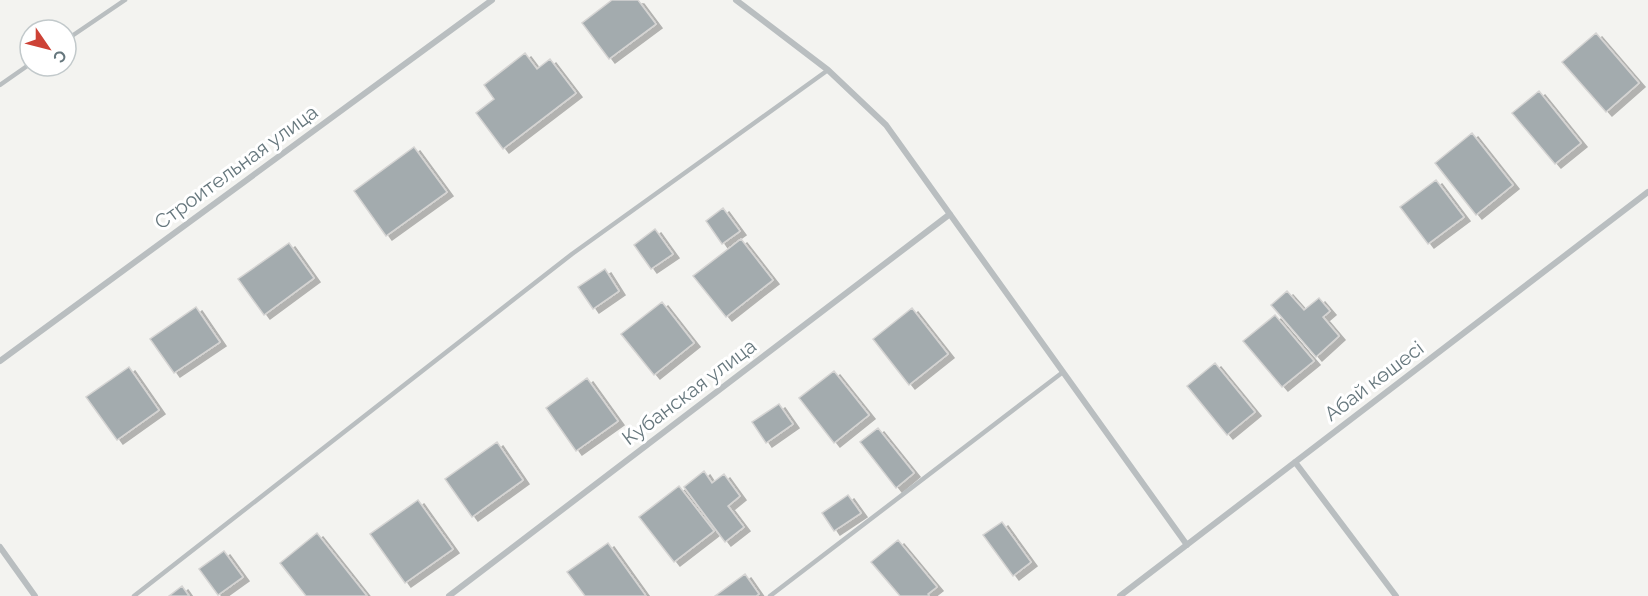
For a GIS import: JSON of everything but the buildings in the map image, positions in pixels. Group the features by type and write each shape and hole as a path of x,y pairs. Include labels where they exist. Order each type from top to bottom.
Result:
{"street":[{"name":"Строительная улица","path":"0,361 492,0"},
{"path":"736,0 828,70 886,125 1187,545"},
{"name":"Абай көшесі","path":"1120,596 1648,192"},
{"name":"Кубанская улица","path":"449,596 950,214"},
{"path":"1295,462 1396,596"},
{"path":"0,547 35,596"}],"lane":[{"path":"78,32 125,0"},
{"path":"134,596 572,254 828,70"},
{"path":"0,85 18,72"},
{"path":"770,596 1063,372"}]}
